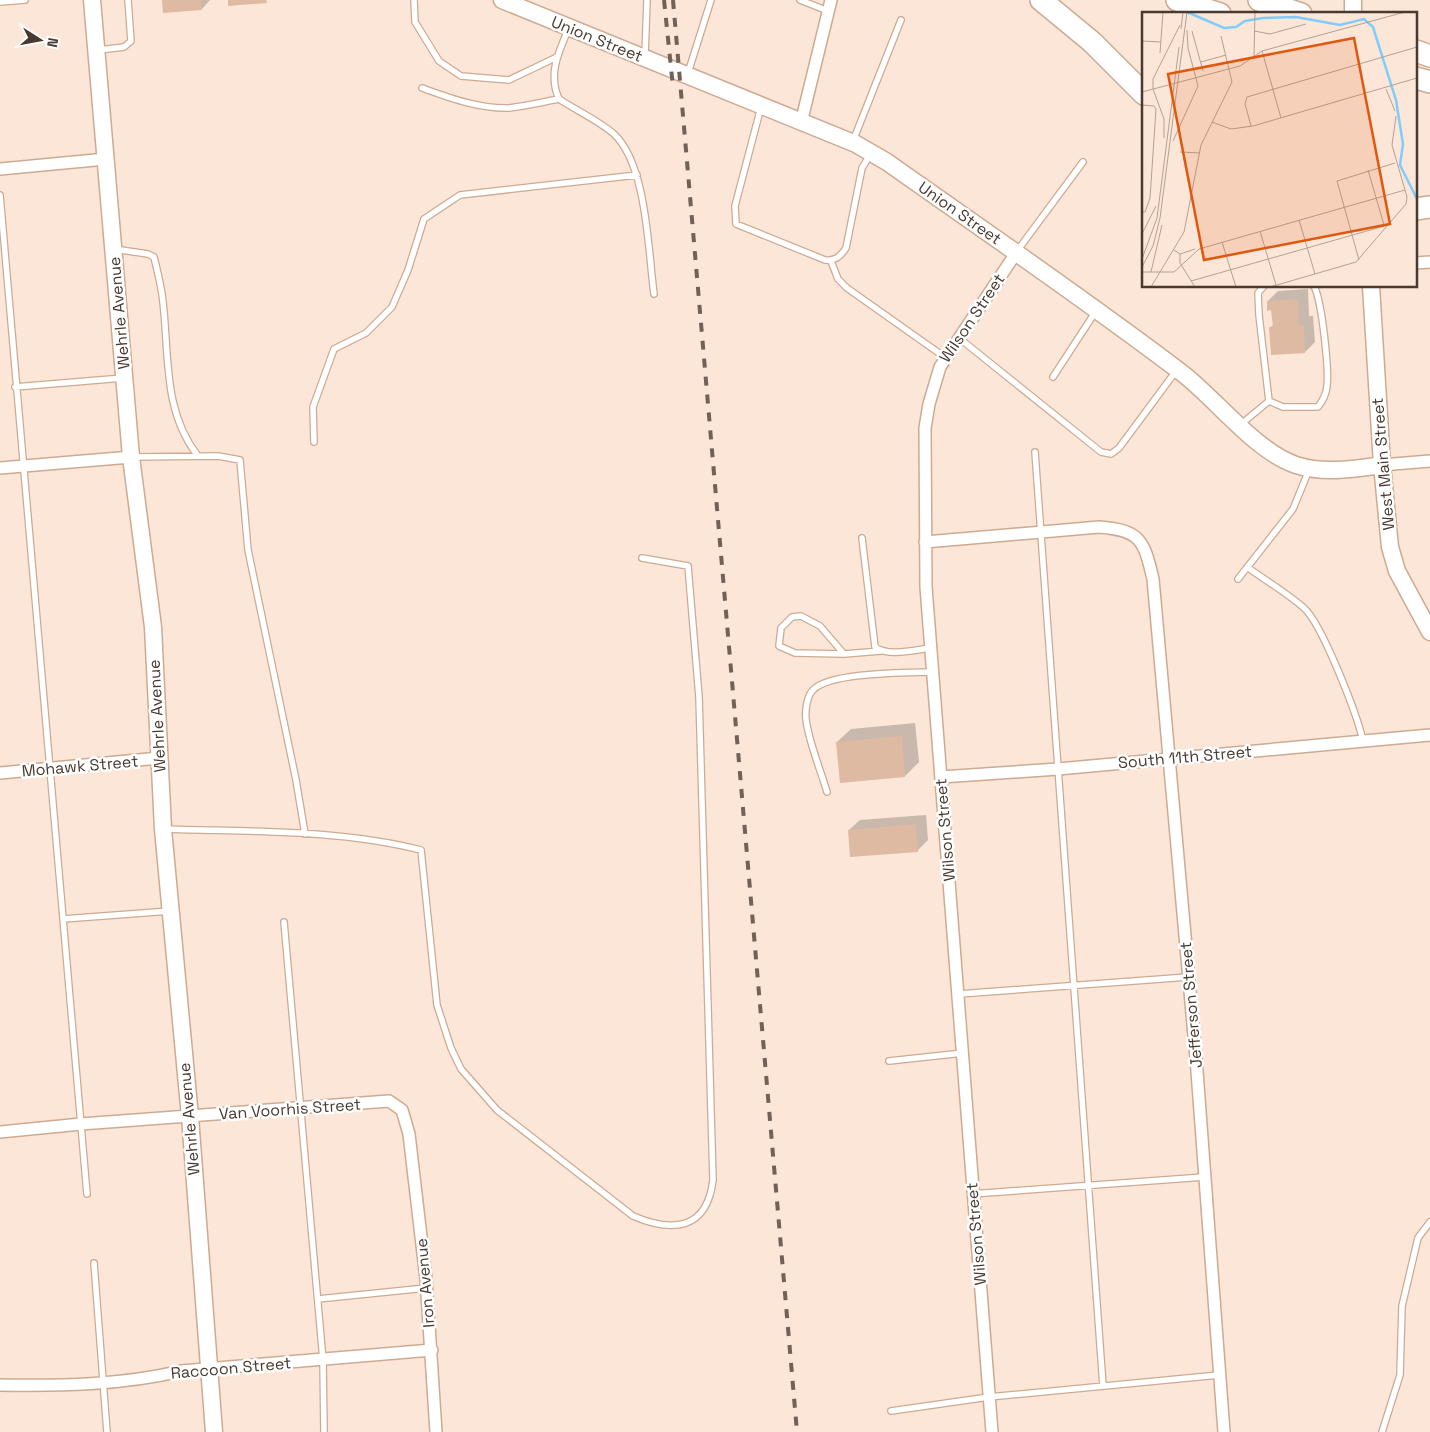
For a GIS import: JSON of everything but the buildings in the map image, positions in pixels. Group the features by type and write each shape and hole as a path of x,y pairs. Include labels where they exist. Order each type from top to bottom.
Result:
{"highway":[{"path":"1041,0 1092,42 1142,92"},
{"path":"1177,0 1214,12"},
{"path":"1259,0 1296,12"},
{"path":"1418,52 1430,56"}],"street":[{"name":"Wehrle Avenue","path":"92,0 131,457 153,627 163,829 190,1117 214,1432"},
{"name":"Union Street","path":"502,0 520,3 569,28 852,142 871,152 1016,253 1177,370 1270,452 1296,465 1310,468 1344,470 1382,465"},
{"path":"802,123 830,5"},
{"path":"0,169 106,159"},
{"name":"Wilson Street","path":"992,1432 972,1194 959,994 932,672 925,542 925,428 934,384 940,367 1016,253"},
{"name":"West Main Street","path":"1371,288 1382,465 1390,547 1395,563 1430,632"},
{"path":"0,468 131,457"},
{"path":"1382,465 1430,461"},
{"name":"Jefferson Street","path":"925,542 1099,527 1114,528 1134,535 1147,553 1153,579 1188,977 1224,1432"},
{"name":"South 11th Street","path":"941,777 1058,769 1430,734"},
{"name":"Mohawk Street","path":"0,772 52,769 159,758"},
{"name":"Van Voorhis Street","path":"0,1132 81,1124 389,1102 402,1110 409,1134"},
{"name":"Iron Avenue","path":"409,1134 432,1350 436,1432"},
{"name":"Raccoon Street","path":"0,1385 53,1386 146,1379 180,1371 432,1350"}],"lane":[{"path":"0,2 25,0"},
{"path":"96,50 124,47 131,42 128,0"},
{"path":"414,0 415,22 439,61 461,76 509,80 557,57"},
{"path":"645,58 647,0"},
{"path":"687,75 711,0"},
{"path":"800,0 830,5"},
{"path":"852,142 901,20"},
{"path":"569,28 557,57 553,75 554,88 559,99 615,135 626,150 637,175 654,294"},
{"path":"422,88 456,100 495,107 509,108 559,99"},
{"path":"761,106 735,206 736,224 831,261 841,256 846,248 862,168 871,152"},
{"path":"1016,253 1083,162"},
{"path":"314,442 313,407 334,349 366,333 392,308 408,270 424,219 460,195 637,175"},
{"path":"0,195 15,387 52,769 87,1194"},
{"path":"113,249 148,254 154,257 162,295 172,402 182,431 198,456"},
{"path":"831,261 838,280 847,288 946,358"},
{"path":"1262,288 1258,293 1259,315 1269,401"},
{"path":"1269,401 1283,407 1318,407 1325,398 1328,385 1321,306 1315,288"},
{"path":"1053,377 1096,311"},
{"path":"959,338 1101,452 1111,454 1119,448 1177,370"},
{"path":"15,387 125,378"},
{"path":"1240,425 1269,401"},
{"path":"1035,452 1103,1386"},
{"path":"131,457 198,456 240,460 248,550 296,780 305,834"},
{"path":"1238,579 1293,509 1310,468"},
{"path":"862,538 875,647 881,652"},
{"path":"163,829 305,834 353,838 421,850 437,1005 451,1048 462,1069 497,1110 632,1216 653,1224 673,1226 693,1220 706,1208 711,1197 713,1180 699,697 688,566 642,558"},
{"path":"1247,567 1304,608 1312,618 1343,685 1363,741"},
{"path":"844,654 827,632 808,618 792,616 781,628 779,646 795,653 844,654 931,648"},
{"path":"827,792 806,719 807,704 813,690 830,682 869,674 932,672"},
{"path":"63,919 172,911"},
{"path":"284,922 323,1360 324,1432"},
{"path":"959,994 1188,977"},
{"path":"889,1061 963,1053"},
{"path":"972,1194 1204,1177"},
{"path":"1382,1432 1400,1375 1402,1306 1418,1238 1430,1222"},
{"path":"94,1263 107,1432"},
{"path":"318,1300 426,1288"},
{"path":"891,1411 989,1397 1219,1375"}],"railway":[{"path":"664,0 673,87"},
{"path":"673,0 797,1432"}]}
